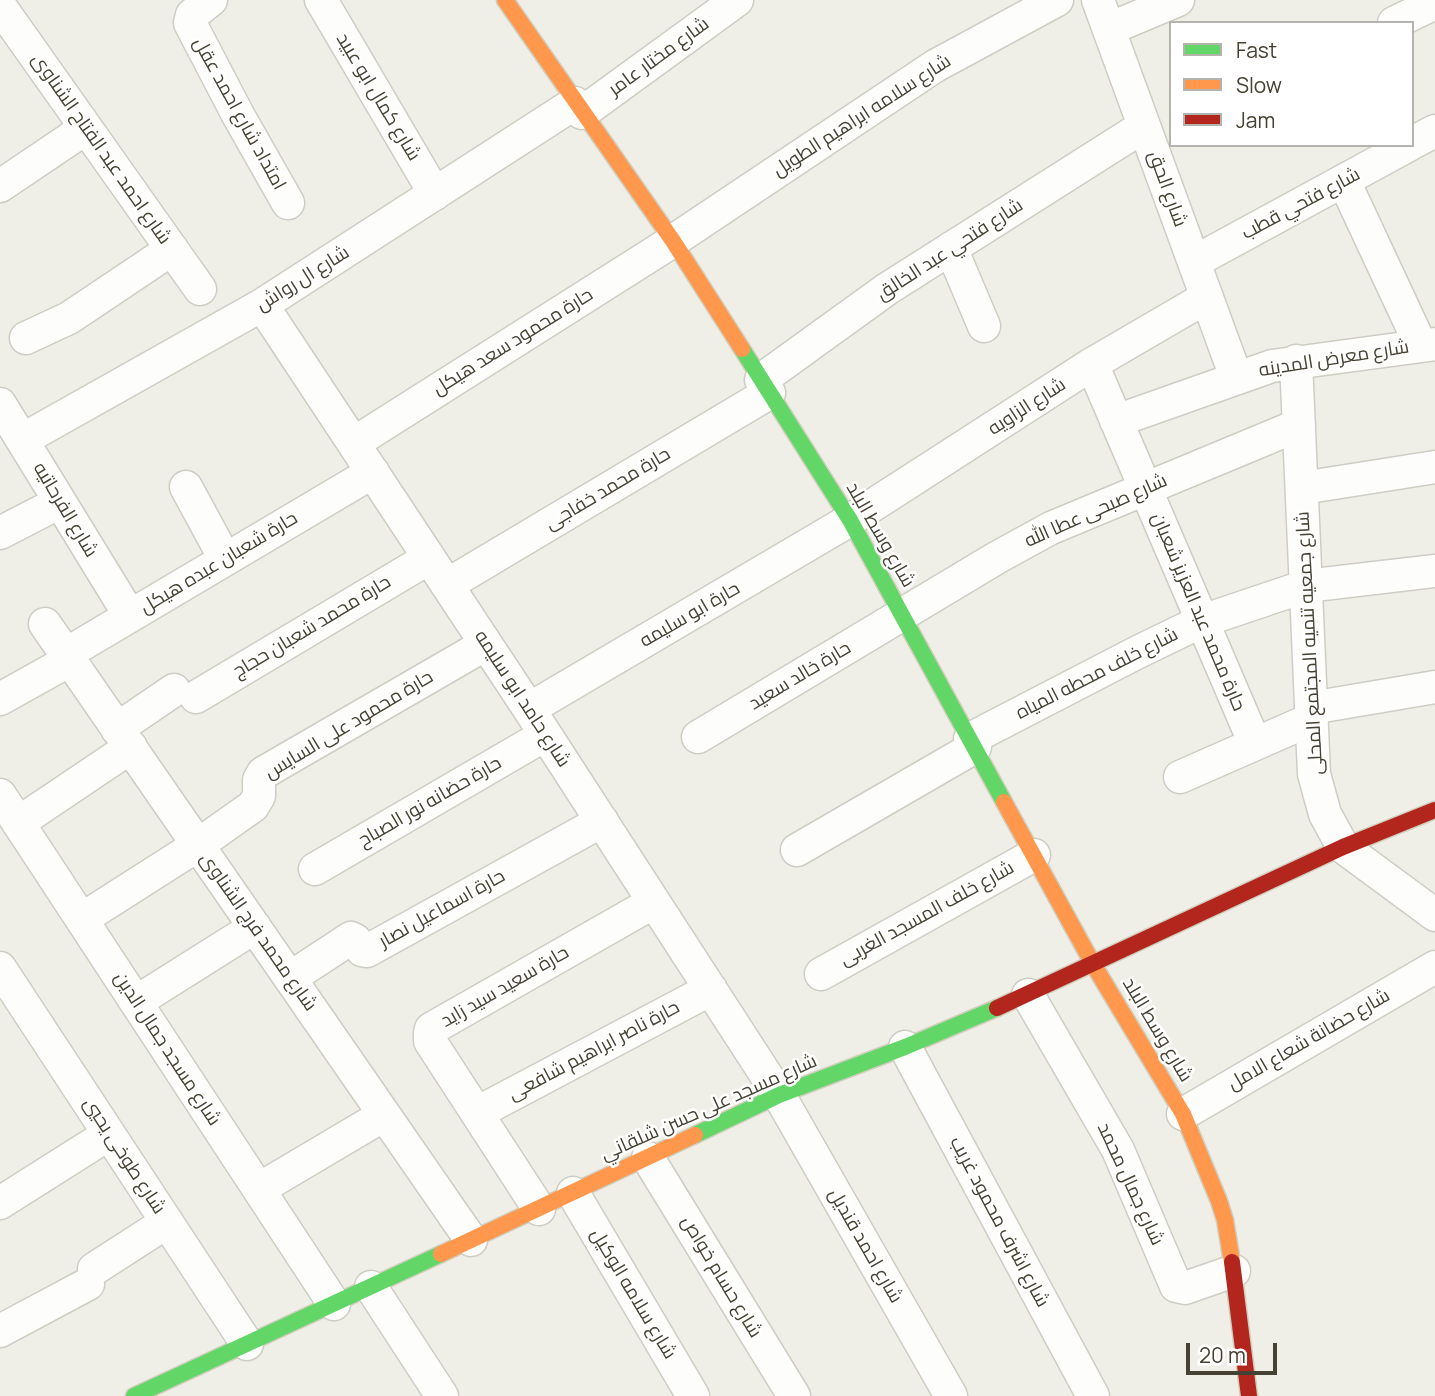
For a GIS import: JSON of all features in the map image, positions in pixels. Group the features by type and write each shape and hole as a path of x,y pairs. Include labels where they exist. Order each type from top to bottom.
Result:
{"street":[{"name":"امتداد شارع احمد عقل","path":"211,0 192,15 191,25 288,203"},
{"name":"شارع كمال ابو عبيد","path":"321,0 435,194"},
{"name":"شارع وسط البلد","path":"505,0 673,241 850,520 1093,964 1182,1114 1219,1201 1234,1271 1250,1396"},
{"name":"شارع مختار عامر","path":"578,108 737,0"},
{"name":"شارع سلامه ابراهيم الطويل","path":"673,241 935,66 1057,0"},
{"name":"شارع الحق","path":"1098,0 1155,134 1194,262 1236,377"},
{"path":"1109,29 1178,0"},
{"path":"1398,21 1435,3"},
{"name":"شارع احمد عبد الفتاح الشناوى","path":"2,9 200,289"},
{"name":"شارع ال رواش","path":"22,440 262,305 435,194 578,108"},
{"path":"0,186 86,128"},
{"name":"شارع فتحي قطب","path":"1414,142 1435,131"},
{"name":"شارع فتحي عبد الخالق","path":"765,387 887,289 951,248 1155,134"},
{"name":"شارع فتحي قطب","path":"1194,262 1405,147"},
{"path":"1344,181 1428,345"},
{"name":"حارة محمود سعد هيكل","path":"354,443 673,241"},
{"path":"26,338 69,318 172,248"},
{"path":"951,248 984,326"},
{"name":"شارع الزاويه","path":"850,520 1092,364 1207,297"},
{"name":"شارع حامد ابو سليمه","path":"262,305 529,709 779,1095"},
{"name":"شارع معرض المدينه","path":"1116,421 1272,366 1428,345"},
{"name":"شارع جمعيه تنميه المجتمع المحلى","path":"1296,361 1314,774 1325,814 1343,847 1435,915"},
{"name":"حارة محمد عبد العزيز شعبان","path":"1092,364 1255,744"},
{"name":"حارة محمد خفاجى","path":"447,585 765,387"},
{"name":"شارع الفرحاتيه","path":"0,404 130,616"},
{"name":"شارع صبحى عطا الله","path":"902,616 1051,528 1299,425"},
{"path":"1302,488 1435,467"},
{"name":"حارة شعبان عبده هيكل","path":"0,699 130,616 373,472"},
{"path":"186,487 225,559"},
{"path":"0,533 60,502"},
{"name":"حارة ابو سليمه","path":"529,709 850,520"},
{"name":"حارة محمد شعبان حجاج","path":"18,822 124,738 185,694 429,558"},
{"name":"شارع خلف محطه المياه","path":"797,850 972,743 1202,621 1306,586 1435,571"},
{"name":"حارة خالد سعيد","path":"698,737 902,616"},
{"name":"شارع محمد فرج الشناوى","path":"45,624 471,1240"},
{"name":"حارة محمود على السايس","path":"82,919 198,845 256,803 259,780 263,773 486,644"},
{"path":"1180,776 1255,744 1311,714 1435,687"},
{"name":"حارة حضانه نور الصباح","path":"315,869 545,736"},
{"name":"شارع مسجد جمال الدين","path":"0,795 334,1304"},
{"name":"شارع مسجد على حسن شلقاني","path":"134,1396 540,1209 779,1095 905,1047 1027,995 1343,847 1435,810"},
{"name":"حارة اسماعيل نصار","path":"290,978 351,938 362,950 367,951 602,821"},
{"name":"شارع خلف المسجد الغربى","path":"821,974 1034,855"},
{"name":"حارة سعيد سيد زايد","path":"540,1209 430,1041 431,1029 654,902"},
{"path":"136,1002 255,928"},
{"name":"شارع حضانة شعاع الامل","path":"1182,1114 1435,967"},
{"name":"شارع طوخى يحيي","path":"0,968 247,1344"},
{"name":"حارة ناصر ابراهيم شافعى","path":"477,1113 710,989"},
{"name":"شارع جمال محمد","path":"1027,995 1118,1150 1176,1286 1185,1288 1234,1271"},
{"name":"شارع اشرف محمود غريب","path":"905,1047 1093,1396"},
{"name":"شارع احمد قنديل","path":"779,1095 951,1396"},
{"path":"259,1189 384,1115"},
{"path":"0,1203 109,1134"},
{"name":"شارع حسام خواص","path":"649,1158 794,1396"},
{"name":"شارع سلامه الوكيل","path":"573,1193 693,1396"},
{"path":"0,1331 91,1276 167,1222"},
{"path":"371,1287 442,1396"}],"traffic: fast":[{"path":"742,349 850,520 1004,802"},
{"path":"695,1135 779,1095 905,1047 997,1008"},
{"path":"134,1396 441,1254"}],"traffic: slow":[{"path":"505,0 673,241 742,349"},
{"path":"1004,802 1093,964 1183,1114 1219,1201 1232,1262"},
{"path":"441,1254 695,1135"}],"traffic: jam":[{"path":"997,1008 1343,847 1435,810"},
{"path":"1232,1262 1249,1396"}]}
